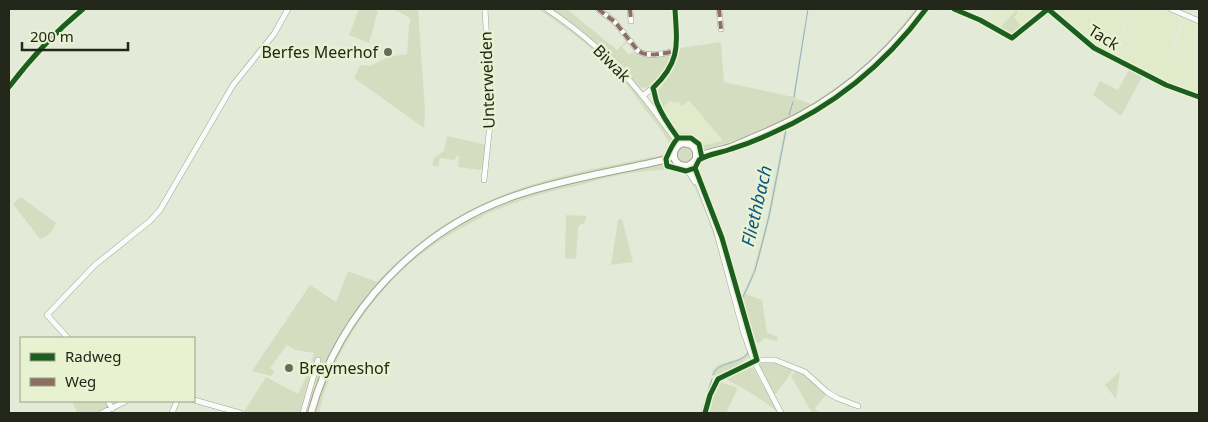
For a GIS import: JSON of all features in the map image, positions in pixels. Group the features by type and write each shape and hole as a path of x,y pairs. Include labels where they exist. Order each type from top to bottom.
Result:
{"main road":[{"path":"610,172 670,162 688,165 700,156 733,146 794,119 838,92 864,72 886,51 922,9"},
{"path":"311,413 330,362 355,318 383,283 420,248 454,224 494,204 520,194 570,180 668,159 681,143 689,143 696,151 701,152 741,142"},
{"path":"674,151 674,159 680,164"},
{"path":"694,161 696,151"}],"street":[{"path":"9,87 28,62 83,9"},
{"path":"67,337 47,315 95,265 150,221 160,210 233,85 274,34 288,9"},
{"name":"Unterweiden","path":"484,180 491,115 485,9"},
{"name":"Biwak","path":"547,9 589,40 611,61 643,96 676,140 681,143"},
{"path":"598,9 606,11 642,54 650,55 676,51"},
{"path":"630,9 631,21"},
{"path":"643,96 664,77 672,65 677,41 675,9"},
{"path":"719,9 721,30"},
{"name":"Tack","path":"954,9 980,20 1012,38 1048,9 1094,48 1166,85 1199,97"},
{"path":"1171,9 1199,21"},
{"name":"Biwak","path":"666,128 674,151"},
{"path":"694,161 693,170 726,264 744,334 780,413"},
{"path":"680,164 689,172 702,195"},
{"path":"303,413 318,360"},
{"path":"705,413 710,395 718,379 756,360 775,360 805,372 827,392 858,406"},
{"path":"195,400 240,413"},
{"path":"108,402 112,409"},
{"path":"102,413 124,402"}],"shaded area":[{"path":"359,9 378,11 369,43 349,35"},
{"path":"390,9 418,9 425,110 424,128 354,78 360,65 370,66 388,57 407,54 411,19 398,11"},
{"path":"538,9 551,14 591,45 636,91 667,133 673,146 671,154 547,184 452,223 361,306 347,325 322,374 309,413 243,413 266,377 298,394 311,366 314,353 296,350 287,345 270,368 275,371 271,376 252,371 310,285 336,302 348,271 377,282 408,252 430,235 466,212 490,200 539,182 667,154 670,145 667,139 618,74 580,39"},
{"path":"551,9 567,9 617,50 626,41 627,43 622,47 629,55 633,52 642,57 669,55 671,61 655,82 641,88 605,52"},
{"path":"807,9 795,98 811,104 826,95 868,62 915,9 918,9 874,59 849,80 794,116 764,130 701,150 694,144 694,139 698,139 704,145 723,141 689,100 682,106 678,101 676,103 670,101 664,107 668,117 680,133 689,134 687,140 677,140 659,114 654,96 672,72 680,48 721,42 724,82 793,97"},
{"path":"925,9 930,9 883,62 847,92 787,130 761,254 746,294 762,300 767,333 778,337 777,341 765,338 759,343 756,342 755,346 760,357 755,357 747,336 725,253 693,166 697,160 724,150 825,103 915,22","holes":["784,132 766,225 753,271 741,299 718,220 698,168 701,161"]},
{"path":"996,9 1045,9 1022,28 1014,17 999,29 985,21"},
{"path":"1060,9 1131,9 1119,38 1121,39 1134,9 1159,9 1183,19 1169,51 1172,52 1186,20 1199,26 1199,95 1166,83 1098,48 1057,15"},
{"path":"1016,10 1018,13 1014,17 1022,28 1010,35 999,29"},
{"path":"1130,68 1143,75 1121,116 1093,95 1100,81 1118,90"},
{"path":"689,100 724,141 704,145 689,134 679,132 668,118 664,105 670,101"},
{"path":"447,136 487,145 485,168 479,170 458,167 459,157 456,156 455,160 440,158 438,167 432,165 434,158 444,151"},
{"path":"685,146 691,149 694,155 691,161 685,164 679,161 676,155 679,149"},
{"path":"674,163 688,172 702,199 711,219 718,248 699,196 688,177 682,171 636,172 611,177 538,195 493,211 428,249 385,288 351,334 337,360 319,413 313,413 330,367 357,319 392,277 434,241 480,212 528,194 590,178"},
{"path":"21,197 56,223 48,235 40,239 13,204"},
{"path":"566,215 587,216 584,224 578,227 576,259 565,258"},
{"path":"622,219 633,262 611,265 618,220"},
{"path":"747,351 749,356 737,366 720,374 711,375 714,368 718,365 743,357"},
{"path":"761,361 775,361 794,369 776,394 773,395 758,363"},
{"path":"747,366 754,369 778,413 754,395 727,380 726,376"},
{"path":"796,371 805,373 827,394 815,408 819,413 812,413 791,376"},
{"path":"1120,371 1116,399 1105,385"},
{"path":"721,382 738,388 726,413 707,413 714,391"},
{"path":"72,402 107,402 110,408 100,413 77,413"}],"waterway":[{"name":"Fliethbach","path":"794,97 808,9"},
{"name":"Fliethbach","path":"789,115 793,102"},
{"name":"Fliethbach","path":"754,343 742,299 755,271 769,216 786,130"},
{"name":"Fliethbach","path":"713,375 719,367 740,360 748,353"},
{"name":"Fliethbach","path":"701,413 712,379"}],"marked path":[{"path":"598,9 615,22 638,51 651,55 676,51"},
{"path":"630,9 631,21"},
{"path":"719,9 721,29"}],"cycle path":[{"path":"9,87 44,46 83,9"},
{"path":"675,9 676,43 673,61 669,69 653,88 661,112 678,138"},
{"path":"705,413 710,395 718,379 757,360 722,238 695,168 699,160 770,134 815,111 857,82 876,65 894,48 926,9"},
{"path":"954,9 980,20 1012,38 1048,9 1094,48 1166,85 1199,97"},
{"path":"695,168 686,171 667,166 666,159 674,143 678,138 691,138 699,144 702,158"}],"place":[{"name":"Berfes Meerhof","path":"388,52"},
{"name":"Breymeshof","path":"289,368"}]}
